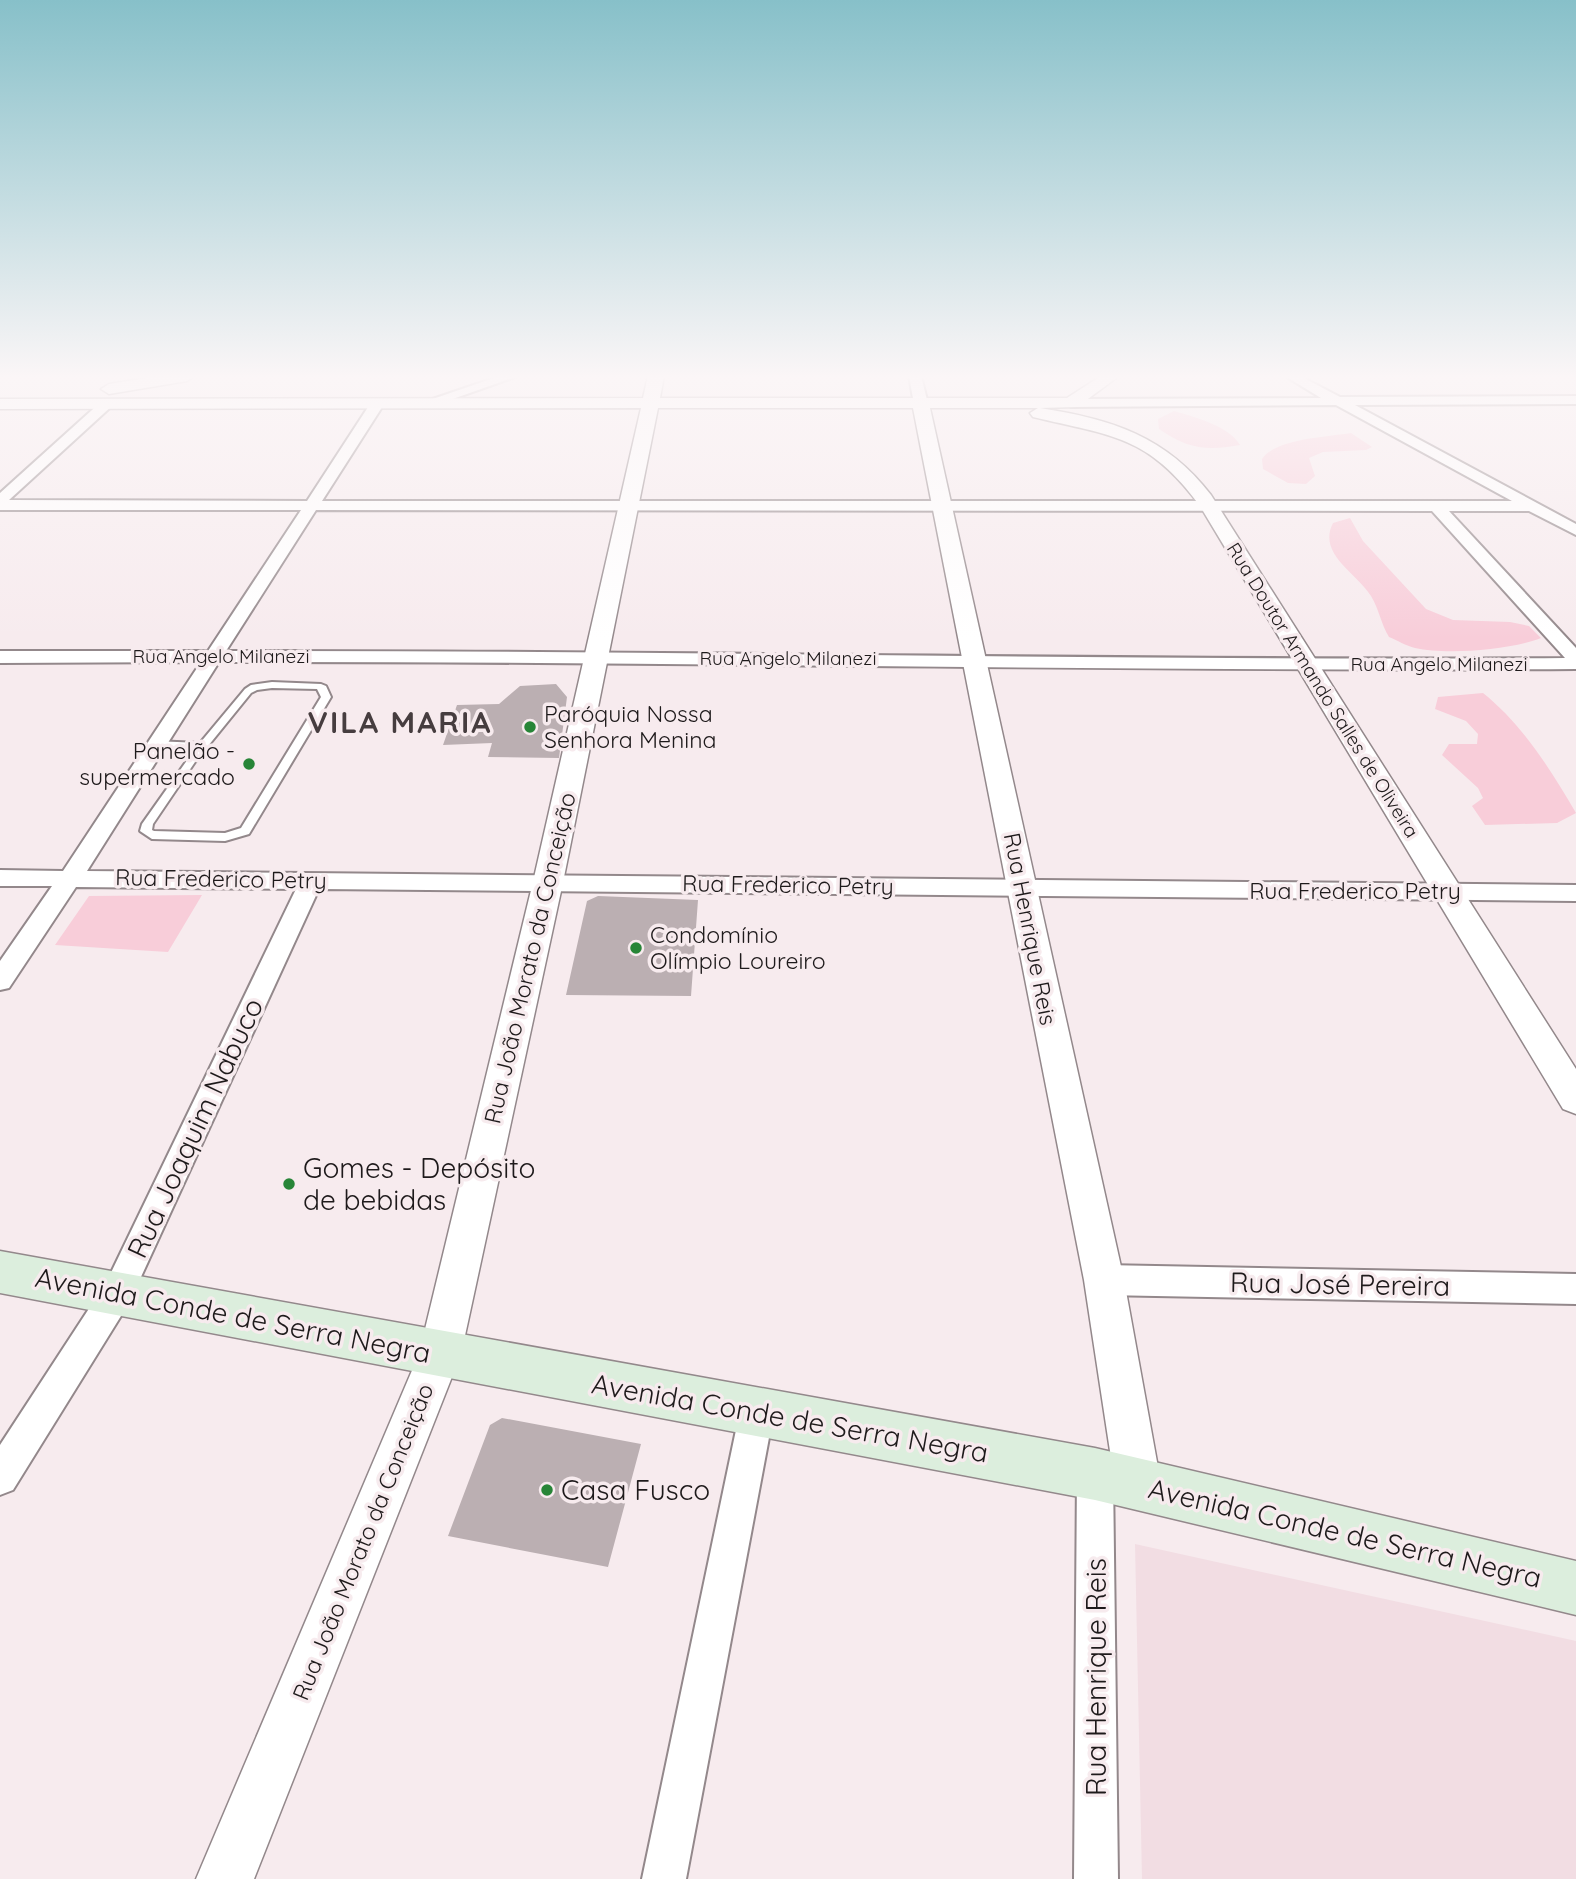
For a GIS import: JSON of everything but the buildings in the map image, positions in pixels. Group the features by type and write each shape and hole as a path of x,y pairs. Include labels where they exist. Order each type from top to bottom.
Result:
{"main road":[{"name":"Avenida Conde de Serra Negra","path":"0,1272 1116,1479 1576,1588"}],"street":[{"path":"0,503 38,464"},
{"path":"0,981 159,743 212,656 339,464"},
{"name":"Rua João Morato da Conceição","path":"225,1879 440,1354 598,656 636,464"},
{"name":"Rua Henrique Reis","path":"933,464 1104,1280 1116,1479 1097,1879"},
{"name":"Rua Doutor Armando Salles de Oliveira","path":"1174,464 1190,478 1209,505 1576,1099"},
{"path":"1453,464 1576,530"},
{"path":"0,503 1534,506"},
{"path":"1436,506 1576,661"},
{"name":"Rua Angelo Milanezi","path":"0,657 598,656 1308,665 1576,661"},
{"name":"Rua Frederico Petry","path":"0,878 1576,893"},
{"name":"Rua Joaquim Nabuco","path":"0,1477 118,1292 312,880"},
{"name":"Rua José Pereira","path":"1104,1280 1576,1289"},
{"path":"664,1879 757,1411"}],"lane":[{"path":"317,686 326,693 245,831 225,837 152,835 146,831 148,824 201,746 254,687 317,686"},
{"path":"159,743 201,746"}],"shaded area":[{"path":"1262,464 1311,464 1315,476 1306,484 1288,483 1263,469"},
{"path":"1350,518 1363,541 1426,609 1453,620 1510,622 1529,626 1541,638 1496,648 1444,651 1415,648 1389,637 1371,596 1334,554 1330,544 1329,534 1333,523"},
{"path":"1483,693 1523,733 1576,813 1557,823 1485,825 1472,806 1483,798 1478,788 1442,755 1449,744 1477,744 1478,734 1466,721 1435,709 1438,697"},
{"path":"202,895 168,952 55,945 89,896"},
{"path":"1135,1544 1576,1641 1576,1879 1142,1879"}],"place":[{"name":"Paróquia Nossa Senhora Menina","path":"530,727"},
{"name":"Panelão - supermercado","path":"249,764"},
{"name":"Condomínio Olímpio Loureiro","path":"636,948"},
{"name":"Gomes - Depósito de bebidas","path":"289,1184"},
{"name":"Casa Fusco","path":"547,1490"}],"district":[{"name":"VILA MARIA","path":"400,723"}]}
